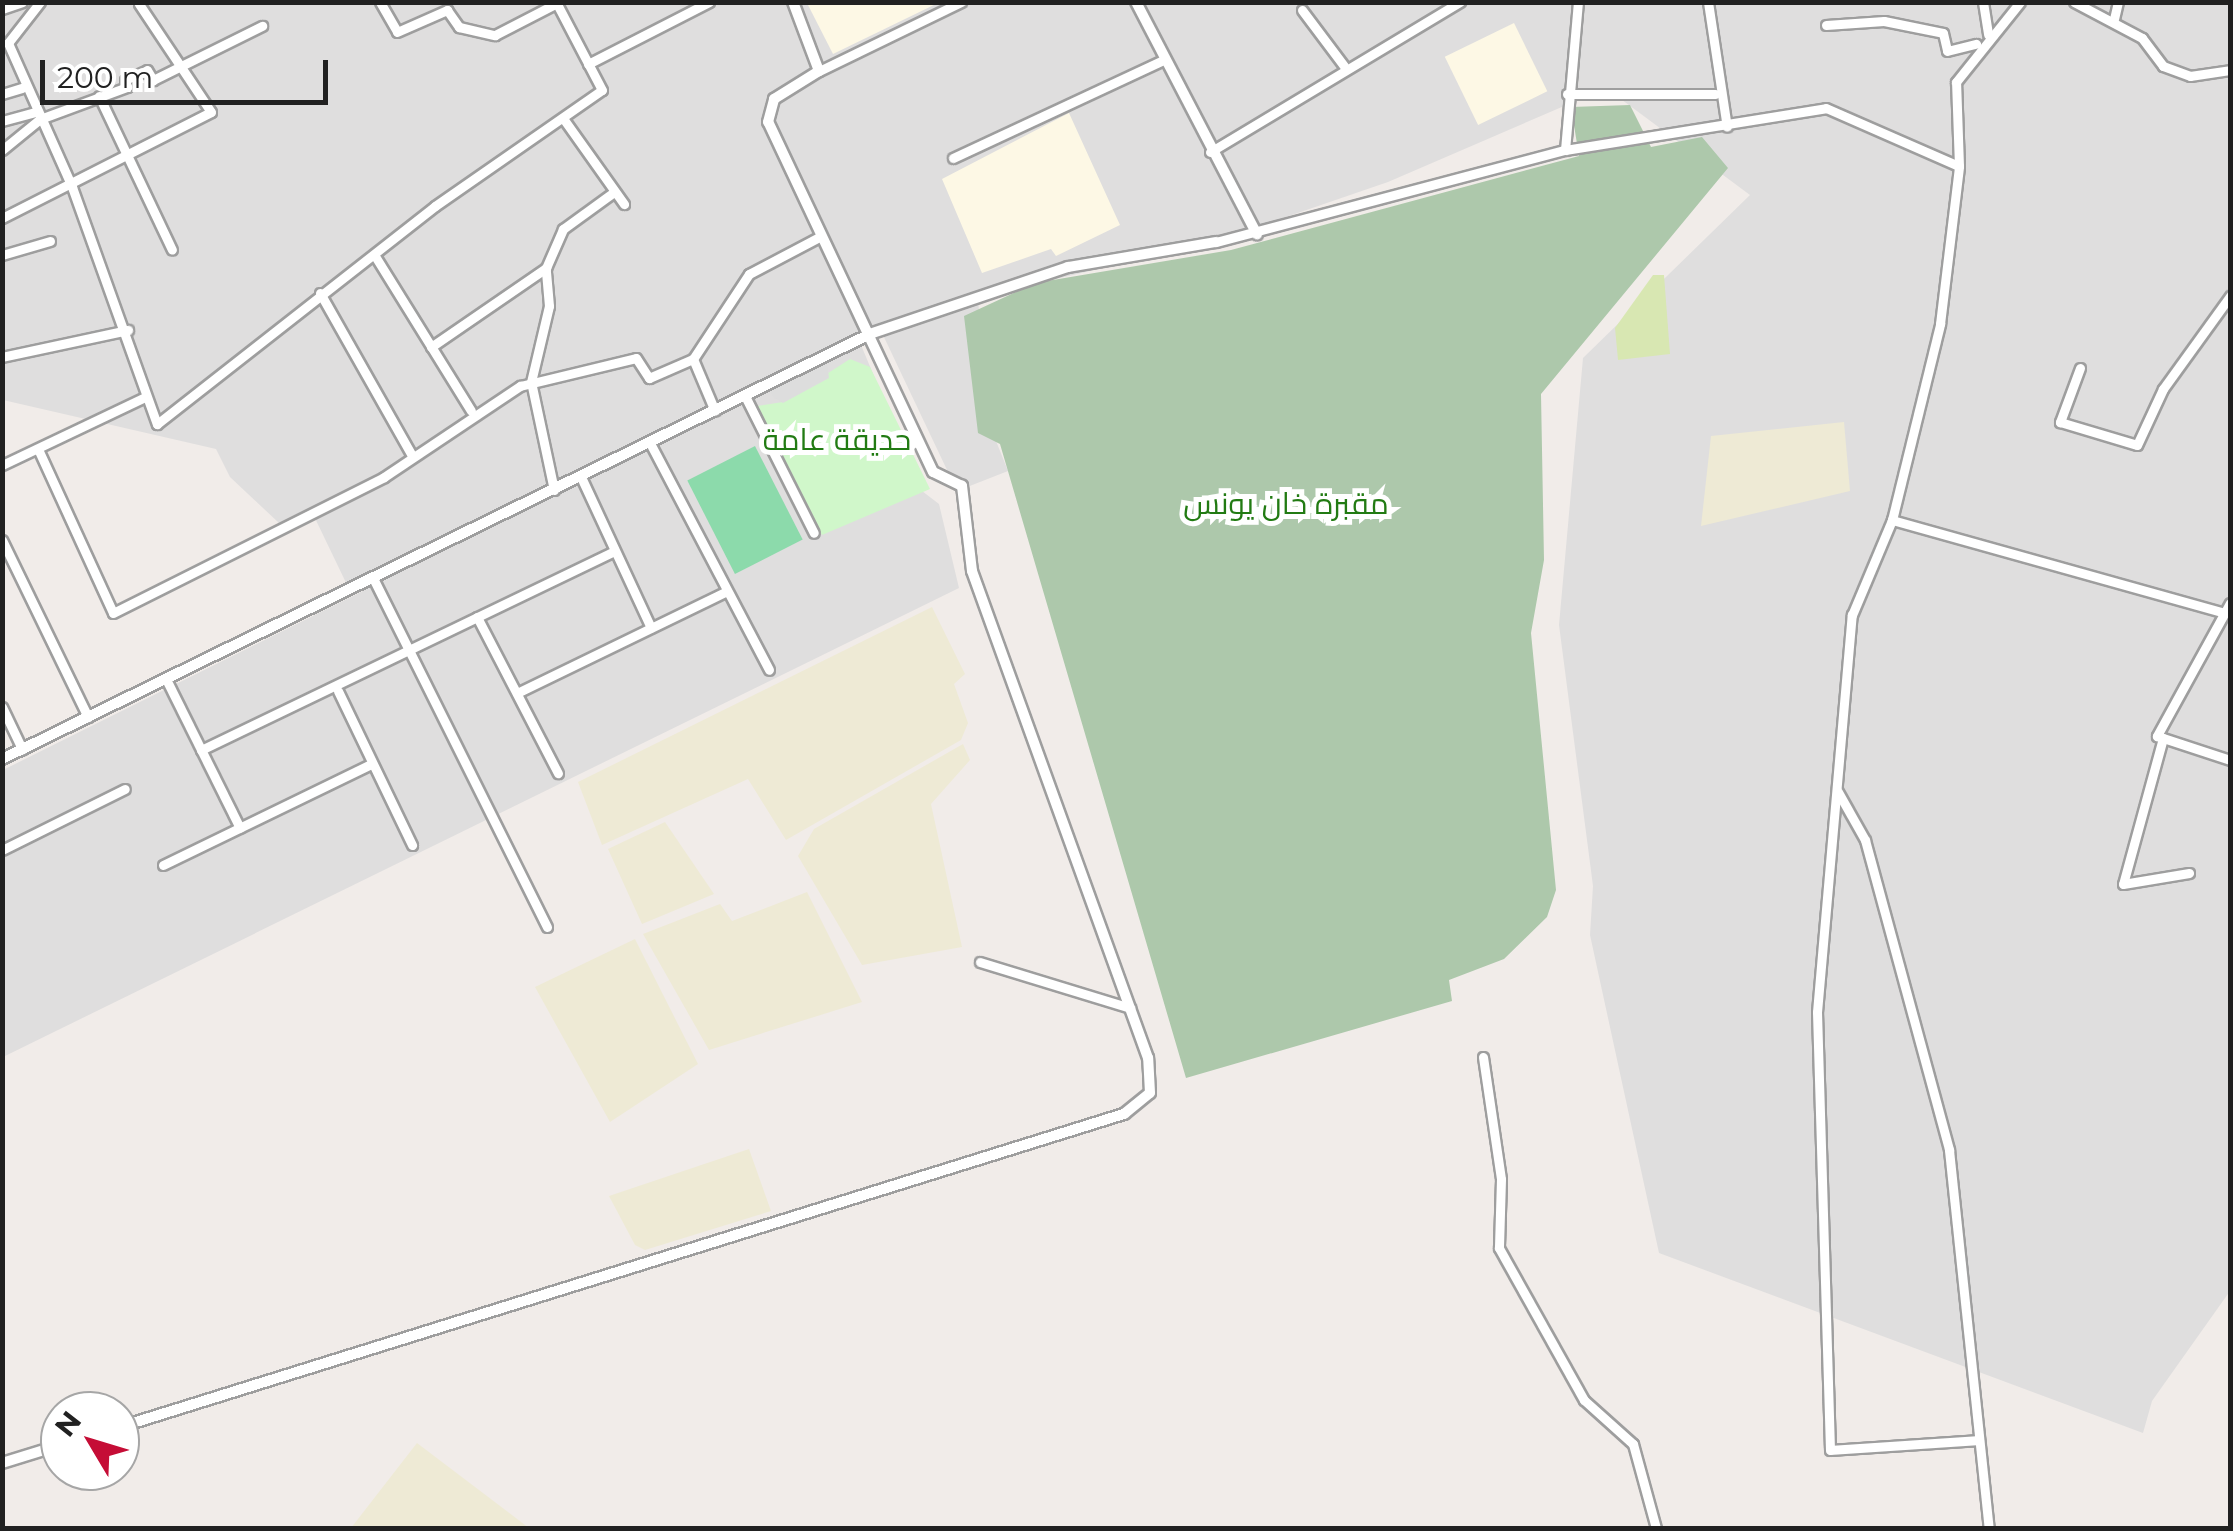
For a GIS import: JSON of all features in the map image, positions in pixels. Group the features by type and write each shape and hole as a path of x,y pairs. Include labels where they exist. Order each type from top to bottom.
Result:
{"street":[{"path":"2,9 22,2"},
{"path":"40,2 5,44 22,88 72,187 128,330 145,397 157,424 182,410 320,292 566,121 602,90 558,3 495,35 459,27 447,10 398,32 380,2"},
{"path":"588,64 709,2"},
{"path":"793,2 820,71"},
{"path":"140,1420 1124,1114 1152,1087 1130,1008 972,571 962,486 933,472 821,236 768,110 820,71 961,2"},
{"path":"1136,2 1210,152 1258,234"},
{"path":"1210,152 1344,66 1460,2"},
{"path":"1565,150 1578,2"},
{"path":"1708,2 1715,94 1727,127"},
{"path":"1979,1440 1830,1450 1826,1442 1817,1012 1852,615 1892,520 1942,311 1960,166 1956,82 1986,32 1983,2"},
{"path":"1826,25 1884,21 1943,33 1947,51 1972,52 1986,32 2020,2"},
{"path":"2074,2 2114,19 2163,66 2190,76 2230,70"},
{"path":"2114,19 2118,2"},
{"path":"2,218 72,187 210,112 139,4"},
{"path":"1302,10 1344,66"},
{"path":"2,121 38,115 99,96 147,70 153,80 262,26"},
{"path":"954,158 1163,60"},
{"path":"2,94 22,88"},
{"path":"1568,94 1715,94"},
{"path":"99,96 125,159 172,250"},
{"path":"2,759 870,334 1068,267 1258,234 1565,150 1833,108 1960,166"},
{"path":"2,150 38,115"},
{"path":"566,121 624,204"},
{"path":"554,490 531,382 549,306 546,268 563,229 614,192"},
{"path":"38,449 113,613 411,454 470,411 531,382 636,358 648,378 693,359 749,274 821,236"},
{"path":"2,255 50,242"},
{"path":"376,256 470,411"},
{"path":"432,348 546,268"},
{"path":"320,292 411,454"},
{"path":"2080,368 2060,422 2136,445 2163,389 2230,296"},
{"path":"2,357 128,330"},
{"path":"693,359 715,411"},
{"path":"746,396 814,533"},
{"path":"2,465 145,397"},
{"path":"650,443 769,670"},
{"path":"580,477 651,628"},
{"path":"1892,520 2224,613"},
{"path":"2,540 88,717"},
{"path":"201,750 338,691 409,651 612,552"},
{"path":"373,578 547,926"},
{"path":"517,693 727,591"},
{"path":"2190,873 2123,884 2163,738 2230,603"},
{"path":"477,617 558,773"},
{"path":"166,679 240,828"},
{"path":"338,691 412,845"},
{"path":"2,707 22,749"},
{"path":"2163,738 2230,760"},
{"path":"163,865 371,764"},
{"path":"2,850 125,789"},
{"path":"1838,792 1865,840 1949,1150 1988,1528"},
{"path":"980,962 1130,1008"},
{"path":"1483,1057 1501,1179 1499,1248 1584,1400 1633,1444 1656,1528"},
{"path":"2,1463 40,1451"}],"shaded area":[{"path":"807,2 938,3 833,54"},
{"path":"2,3 2230,3 2230,1291 2152,1401 2143,1433 1659,1253 1590,935 1593,886 1559,625 1583,358 1750,195 1606,88 1388,182 1210,243 978,297 986,416 1008,471 957,491 883,335 861,345 922,491 939,504 959,588 3,1057 3,770 389,578 350,591 312,512 279,523 230,477 216,449 3,400"},
{"path":"1514,23 1547,91 1478,125 1445,57"},
{"path":"1069,113 1120,225 1056,256 1051,249 982,273 942,179"},
{"path":"826,355 829,378 783,403 773,397 767,385"},
{"path":"1844,422 1850,491 1701,526 1711,436"},
{"path":"932,607 965,674 954,684 968,723 961,740 786,840 748,779 602,845 578,782"},
{"path":"963,744 970,760 931,804 962,947 862,965 798,856 814,829"},
{"path":"665,822 714,894 642,924 608,849"},
{"path":"807,892 862,1002 709,1050 643,934 720,904 732,921"},
{"path":"635,939 698,1064 610,1122 535,987"},
{"path":"749,1149 771,1211 645,1250 635,1245 609,1196"},
{"path":"417,1443 529,1528 351,1528"}],"green space":[{"name":"مقبرة خان يونس","path":"1630,105 1651,147 1702,137 1728,168 1541,394 1544,560 1531,633 1556,890 1547,917 1504,959 1449,980 1452,1001 1186,1078 1000,444 978,433 964,316 1035,283 1231,250 1579,156 1571,107"},
{"path":"1653,275 1664,275 1670,354 1618,360 1615,328"},
{"name":"حديقة عامة","path":"850,359 870,367 930,489 822,535 757,406 783,402"},
{"path":"755,446 803,540 735,574 687,481"}]}
